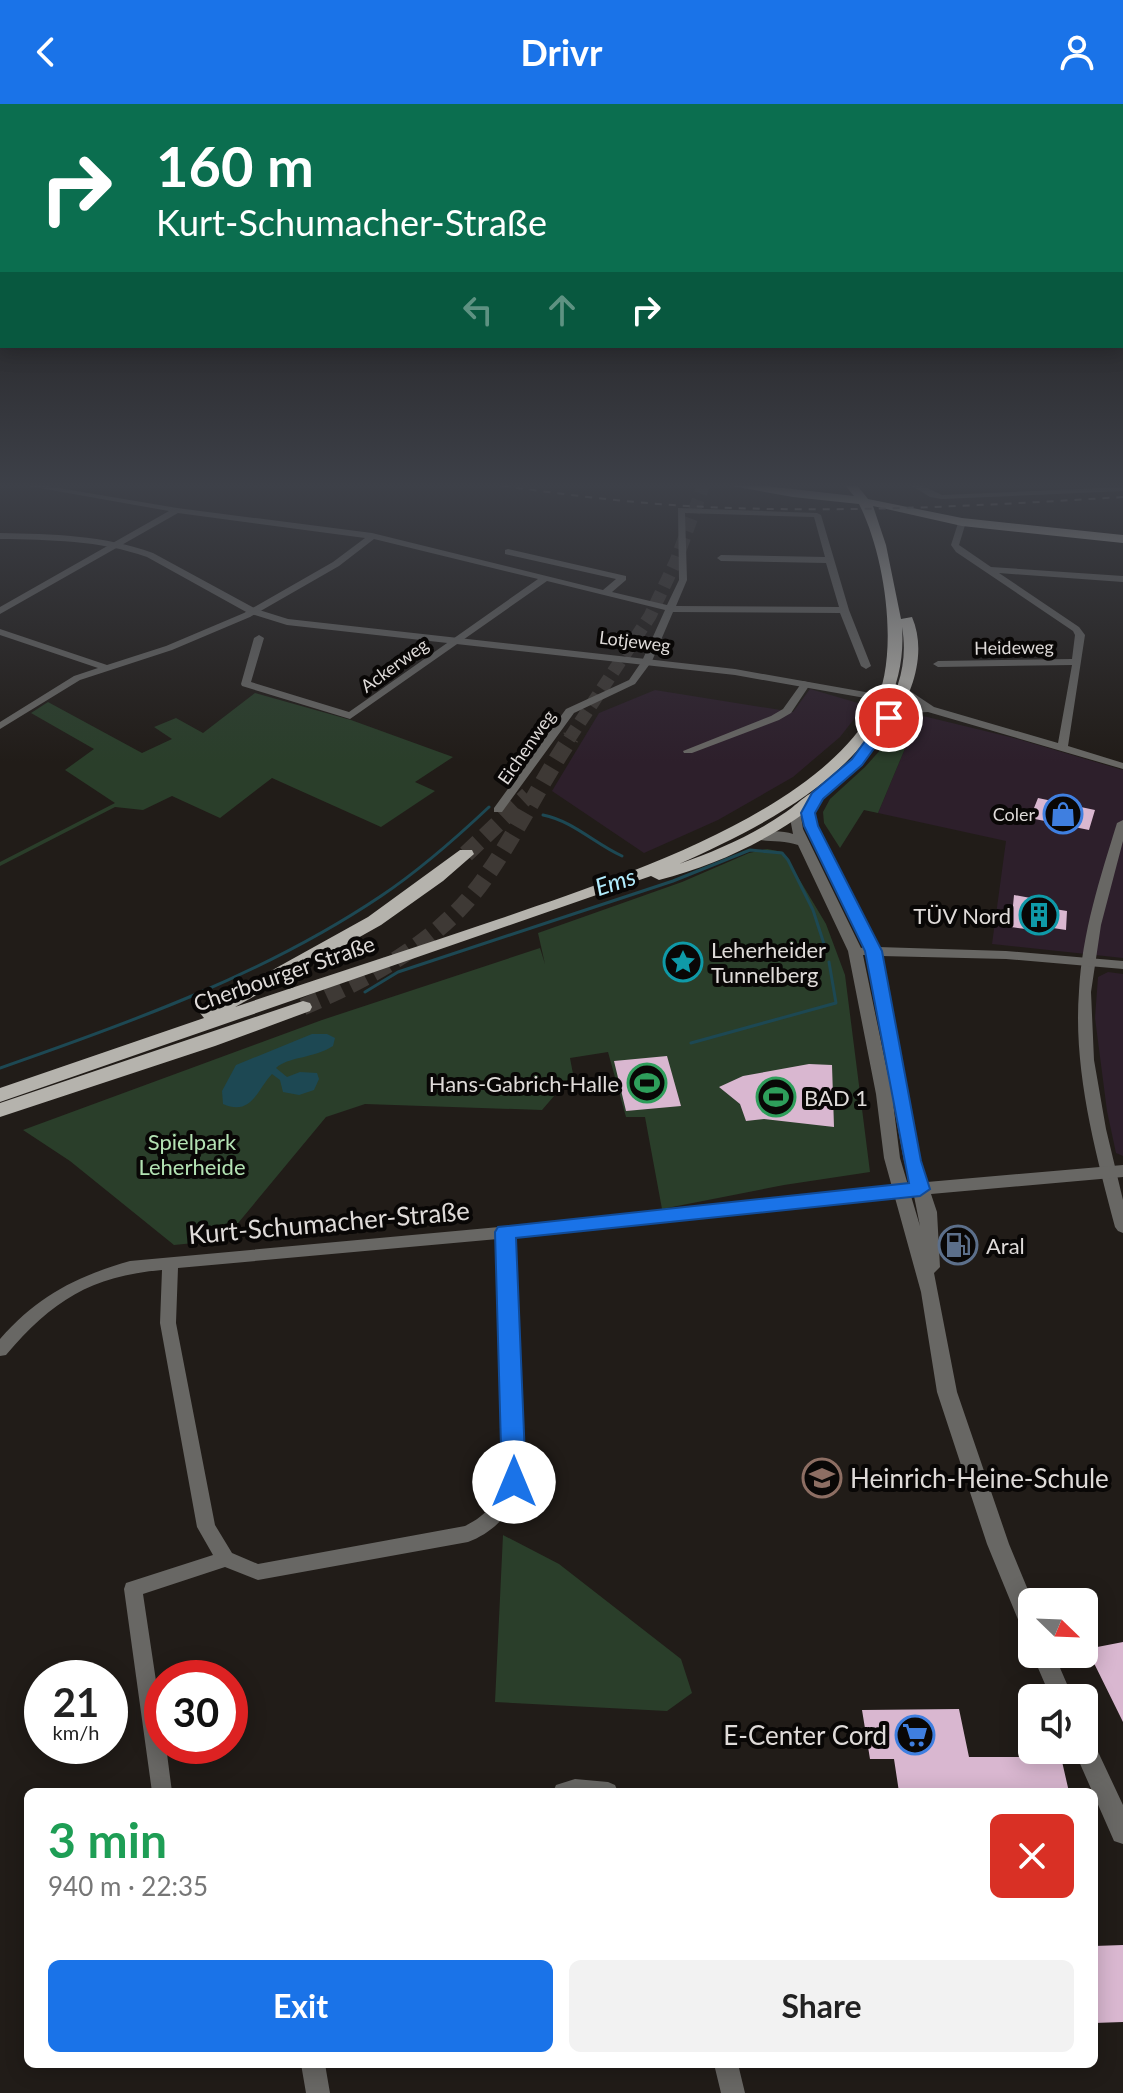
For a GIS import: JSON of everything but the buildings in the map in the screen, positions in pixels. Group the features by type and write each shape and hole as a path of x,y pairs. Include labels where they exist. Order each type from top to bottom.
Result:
{"main road":[{"name":"Cherbourger Straße","path":"582,896 686,868 802,816 809,794 897,696 897,631 885,577"},
{"name":"Cherbourger Straße","path":"0,1095 582,896 692,850 809,794 857,762 889,718 912,648 900,577"},
{"path":"773,810 802,816"},
{"path":"129,1051 210,1013 349,938 424,889 466,854"},
{"path":"0,1110 208,1042 303,1007"}],"street":[{"path":"0,611 61,577"},
{"name":"Lotjeweg","path":"190,577 252,611 306,625 647,661 897,696"},
{"path":"0,726 77,678 169,648 252,611 313,577"},
{"path":"547,577 672,609 844,610"},
{"name":"Ackerweg","path":"259,638 246,684 350,716 547,577"},
{"path":"606,592 623,578 618,577"},
{"name":"Eichenweg","path":"498,810 519,786 570,711 627,685 647,661 672,609 683,577"},
{"path":"835,577 866,666"},
{"name":"Heideweg","path":"938,664 1077,662 1080,635 1076,629 999,577"},
{"path":"1091,577 1123,579"},
{"path":"0,632 107,668"},
{"path":"1062,748 1077,662"},
{"path":"688,751 775,718 787,711 806,683"},
{"path":"897,696 913,699 930,709 1123,766"},
{"path":"0,709 19,714"},
{"path":"889,718 908,710 930,709"},
{"path":"802,816 803,842 855,951 901,1191 930,1292 952,1406 998,1544 1018,1593"},
{"path":"802,816 873,951 912,1161 928,1212 930,1292"},
{"path":"1123,823 1108,872 1088,962 1086,1015 1089,1062 1115,1172 1123,1227"},
{"path":"758,837 784,835 803,842"},
{"path":"855,951 1006,955 1123,965"},
{"name":"Kurt-Schumacher-Straße","path":"225,1559 206,1527 168,1323 170,1263 1115,1172"},
{"path":"161,1788 133,1589 225,1559 258,1572 468,1534 496,1517 509,1495 516,1473 505,1232"},
{"path":"0,1350 21,1324 48,1302 89,1278 130,1267 170,1263"},
{"path":"1092,1764 1123,1832"},
{"path":"314,2068 318,2093"},
{"path":"727,2068 733,2093"}],"shaded area":[{"path":"810,689 865,705 840,737 793,777 718,820 644,853 552,791 599,713 655,690 793,712"},
{"path":"919,715 1014,738 1123,770 1123,958 992,944 1006,841 878,813"},
{"path":"1108,972 1123,974 1123,1156 1116,1153 1107,1111 1095,1018 1098,977"}],"green space":[{"path":"255,693 351,720 453,757 415,782 435,791 381,827 272,778 220,818 172,796 143,810 115,807 0,866 0,862 115,803 65,770 94,749 31,713 48,702 142,753 172,739 154,727 176,718 203,733"},
{"path":"919,715 878,813 864,810 840,848 824,823 823,812 830,799 865,767 909,718"},
{"name":"Spielpark Leherheide","path":"767,849 783,852 826,924 845,975 870,1172 662,1209 645,1117 626,1117 608,1052 570,1058 573,1074 542,1110 365,1104 326,1117 224,1240 174,1245 70,1161 23,1130 322,1020 540,948 545,964 538,933 682,882 749,853"},
{"path":"503,1535 559,1564 681,1659 692,1693 667,1711 495,1702"}],"water":[{"path":"312,1034 327,1034 335,1038 333,1046 276,1068 287,1077 300,1072 317,1073 319,1079 314,1090 299,1095 283,1092 280,1080 272,1074 248,1104 233,1107 223,1104 222,1091 236,1065"}],"waterway":[{"path":"0,1068 148,1014 244,973 291,949 337,924 395,886 437,854 489,807"},
{"path":"543,815 574,827 622,856"},
{"name":"Ems","path":"365,992 398,972 673,881 750,850 782,853 788,860 813,910 825,947"},
{"name":"Ems","path":"691,1043 836,1003 829,962"}],"tunnel":[{"path":"569,739 650,616 669,577"},
{"path":"303,1007 379,970 448,921 497,861 571,737"},
{"path":"466,854 528,795"}],"place":[{"name":"Coler","path":"1063,814"},
{"name":"TÜV Nord","path":"1039,915"},
{"name":"Leherheider Tunnelberg","path":"683,962"},
{"name":"Hans-Gabrich-Halle","path":"647,1083"},
{"name":"BAD 1","path":"776,1097"},
{"name":"Aral","path":"958,1245"},
{"name":"Heinrich-Heine-Schule","path":"822,1478"},
{"name":"E-Center Cord","path":"915,1735"}],"route":[{"path":"514,1482 505,1232 920,1189 912,1161 873,951 856,911 811,826 808,813 817,796 857,762 889,718"}]}
